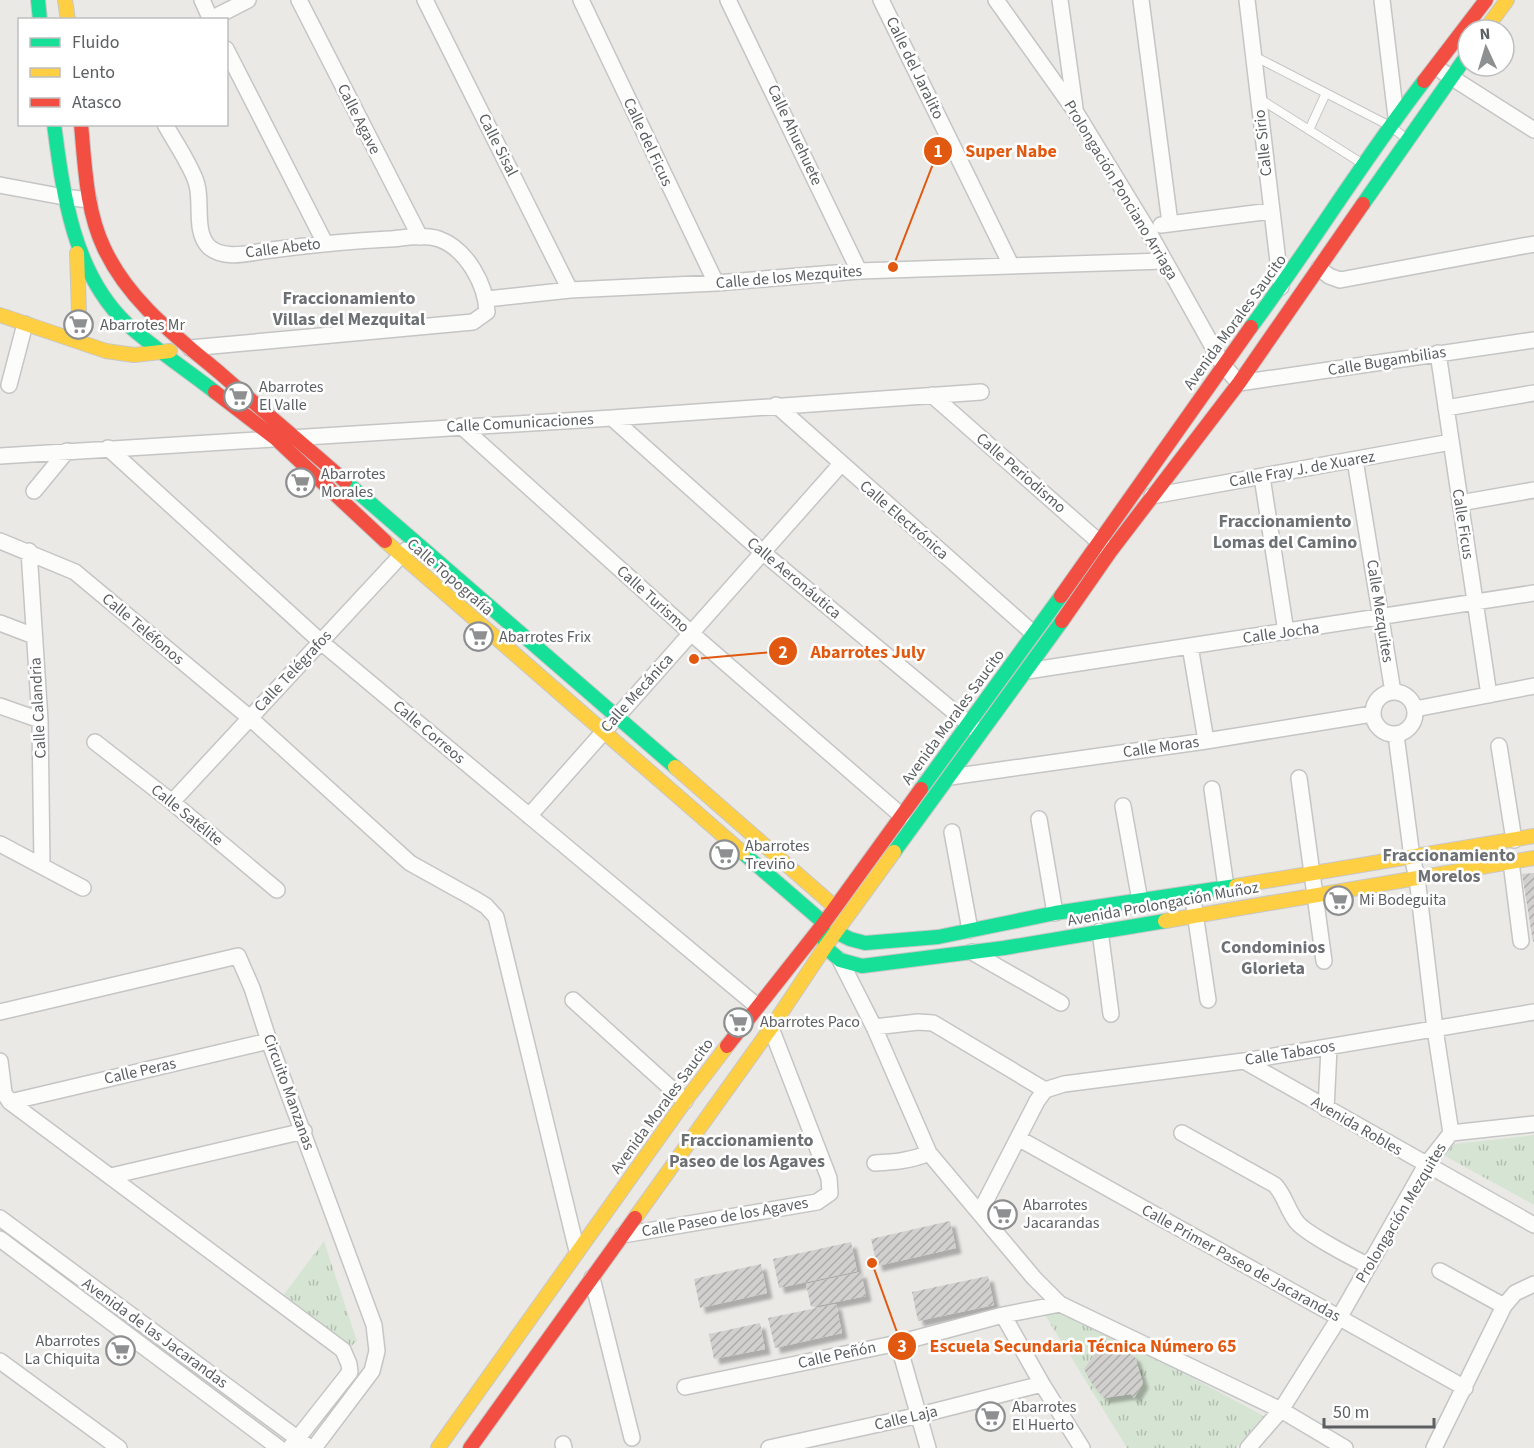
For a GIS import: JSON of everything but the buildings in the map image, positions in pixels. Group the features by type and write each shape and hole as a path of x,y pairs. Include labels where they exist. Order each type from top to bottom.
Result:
{"street":[{"path":"38,0 40,18"},
{"path":"65,0 68,18"},
{"path":"202,0 210,18"},
{"path":"212,18 248,0"},
{"name":"Calle Agave","path":"299,0 420,237"},
{"name":"Calle Sisal","path":"426,0 570,290"},
{"name":"Calle del Ficus","path":"581,0 716,283"},
{"name":"Calle Ahuehuete","path":"728,0 859,271"},
{"name":"Calle del Jaralito","path":"881,0 1011,265"},
{"name":"Prolongación Ponciano Arriaga","path":"996,0 1075,111 1147,229 1223,365 1239,383"},
{"path":"1060,0 1075,111"},
{"path":"1141,0 1170,223"},
{"name":"Calle Sirio","path":"1247,0 1281,287"},
{"path":"1382,0 1393,122"},
{"name":"Avenida Morales Saucito","path":"471,1447 771,1028 825,947 1027,671 1223,365 1281,287 1393,122 1486,0"},
{"path":"1494,18 1507,0"},
{"path":"228,53 325,243"},
{"path":"1436,65 1451,78 1534,130"},
{"name":"Avenida Morales Saucito","path":"438,1448 685,1101 824,923 1033,633 1105,547 1152,496 1239,383 1456,71"},
{"path":"54,126 64,197 77,240 80,342"},
{"name":"Calle Topografía","path":"81,126 89,200 100,239 130,291 152,315 835,908"},
{"name":"Calle Abeto","path":"166,126 197,183 200,231 209,247 228,255 325,243 420,237"},
{"path":"0,185 89,200"},
{"path":"1147,229 1170,223 1271,211"},
{"path":"0,315 106,351 134,355 473,322 487,312 487,299 473,268 457,251 440,240 420,237"},
{"name":"Calle Topografía","path":"77,240 105,299 127,324 275,438 401,556 824,923"},
{"path":"1319,268 1329,276 1340,280 1534,244"},
{"name":"Calle de los Mezquites","path":"487,299 570,290 716,283 859,271 1164,261"},
{"path":"9,385 25,324"},
{"name":"Calle Bugambilias","path":"1239,383 1438,352 1534,340"},
{"name":"Calle Ficus","path":"1438,352 1489,695"},
{"name":"Calle Comunicaciones","path":"0,456 612,418 981,392"},
{"path":"1446,408 1534,393"},
{"name":"Calle Periodismo","path":"932,395 1105,547"},
{"name":"Calle Electrónica","path":"776,405 1033,633"},
{"name":"Calle Aeronáutica","path":"612,418 761,551 980,734"},
{"name":"Calle Turismo","path":"461,426 691,633 902,816"},
{"name":"Calle Fray J. de Xuarez","path":"1152,496 1451,442"},
{"name":"Calle Correos","path":"108,448 321,642 757,1006"},
{"path":"34,491 67,451"},
{"name":"Calle Mezquites","path":"1355,460 1393,692"},
{"name":"Calle Mecánica","path":"529,816 761,551 841,464"},
{"path":"1262,477 1286,632"},
{"path":"1460,503 1534,490"},
{"name":"Calle Telégrafos","path":"172,802 401,556 413,540"},
{"name":"Calle Teléfonos","path":"0,541 29,551 75,572 250,718 410,864 486,906 496,917 578,1251"},
{"name":"Calle Calandria","path":"29,551 40,720 42,865"},
{"name":"Calle Jocha","path":"1027,671 1534,593"},
{"path":"0,623 34,636"},
{"path":"1190,646 1206,741"},
{"path":"1415,708 1534,686"},
{"path":"1393,692 1407,696 1415,708 1413,723 1403,733 1396,735 1382,732 1377,727 1372,714 1376,702 1387,693 1393,692"},
{"path":"0,706 40,720"},
{"name":"Calle Moras","path":"950,777 1206,741 1372,714"},
{"path":"1396,735 1412,857 1417,878"},
{"name":"Calle Satélite","path":"95,742 172,802 277,890"},
{"path":"1499,746 1514,840"},
{"path":"1299,778 1324,961"},
{"path":"1212,789 1226,887"},
{"path":"1123,806 1140,901"},
{"path":"1039,819 1055,913"},
{"path":"952,832 970,930"},
{"name":"Avenida Prolongación Muñoz","path":"836,932 865,943 938,937 1055,913 1313,874 1534,836"},
{"path":"0,844 83,888"},
{"name":"Avenida Prolongación Muñoz","path":"840,960 862,966 1004,948 1534,858"},
{"path":"1511,862 1521,941"},
{"name":"Prolongación Mezquites","path":"1248,1448 1281,1410 1339,1318 1426,1165 1450,1133 1417,878"},
{"path":"1192,892 1208,1000"},
{"path":"835,908 836,932"},
{"path":"824,923 825,947 840,960 874,1026 928,1153 1034,1278 1060,1304 1281,1410 1345,1448"},
{"path":"1001,923 1004,948"},
{"path":"1100,931 1111,1014"},
{"path":"972,952 1061,1003"},
{"name":"Circuito Manzanas","path":"0,1012 238,956 252,988 269,1041 374,1325 376,1351 372,1371 303,1446"},
{"path":"573,1000 685,1101"},
{"name":"Calle Tabacos","path":"1045,1090 1064,1084 1329,1047 1534,1012"},
{"path":"874,1026 933,1023 1045,1090 980,1212"},
{"name":"Calle Paseo de los Agaves","path":"622,1235 818,1202 830,1193 829,1178 771,1028"},
{"name":"Calle Peras","path":"10,1102 269,1041"},
{"path":"1326,1109 1329,1047"},
{"path":"0,1060 4,1093 10,1102 343,1350 350,1371 303,1446"},
{"name":"Avenida Robles","path":"1244,1060 1326,1109 1534,1225"},
{"path":"1450,1133 1534,1124"},
{"path":"111,1176 304,1131"},
{"path":"1182,1133 1275,1185 1283,1194 1297,1224 1354,1259 1368,1265"},
{"name":"Calle Primer Paseo de Jacarandas","path":"1018,1138 1465,1389"},
{"path":"874,1163 901,1162 928,1153"},
{"name":"Avenida de las Jacarandas","path":"0,1218 303,1446"},
{"name":"Avenida de las Jacarandas","path":"0,1239 279,1448"},
{"path":"54,1279 64,1265"},
{"path":"1440,1271 1504,1306"},
{"path":"592,1278 632,1438"},
{"path":"1434,1448 1504,1306 1515,1293 1534,1284"},
{"name":"Calle Peñón","path":"685,1387 898,1343 1003,1315 1060,1304"},
{"path":"1003,1315 1082,1448"},
{"path":"898,1343 928,1448"},
{"path":"169,1365 178,1350"},
{"path":"0,1361 119,1448"},
{"name":"Calle Laja","path":"769,1448 920,1415 1042,1384"},
{"path":"457,1420 471,1447"}],"lane":[{"path":"1253,56 1326,93 1393,122 1408,140"},
{"path":"1310,130 1326,93"},
{"path":"1258,97 1382,177"}],"green space":[{"path":"1534,1135 1534,1205 1445,1156 1454,1144"},
{"path":"324,1241 357,1341 349,1348 282,1297"},
{"path":"1062,1308 1264,1416 1236,1448 1127,1448 1045,1315"}],"traffic: fast":[{"path":"38,0 40,18"},
{"path":"1363,204 1456,71"},
{"path":"1251,327 1424,81"},
{"path":"54,126 67,204 74,231 94,281 109,304 127,324 215,392"},
{"path":"345,481 675,767"},
{"path":"921,789 1061,596"},
{"path":"894,852 1062,621"},
{"path":"743,853 824,923"},
{"path":"836,932 865,943 938,937 1055,913 1236,886"},
{"path":"824,932 825,947 840,960 862,966 1004,948 1165,921"}],"traffic: slow":[{"path":"65,0 68,18"},
{"path":"1494,18 1507,0"},
{"path":"77,253 80,342"},
{"path":"0,315 106,351 134,355 170,351"},
{"path":"385,541 743,853"},
{"path":"675,767 835,907"},
{"path":"1236,886 1534,836"},
{"path":"635,1218 894,852"},
{"path":"1165,921 1534,858"},
{"path":"438,1448 685,1101 727,1046"}],"traffic: jam":[{"path":"1424,81 1486,0"},
{"path":"81,126 87,188 93,219 104,248 127,285 140,302 171,332 345,481"},
{"path":"1062,621 1110,552 1239,383 1363,204"},
{"path":"1061,596 1251,327"},
{"path":"215,392 275,438 385,541"},
{"path":"727,1046 824,923 921,789"},
{"path":"470,1448 635,1218"}],"place":[{"name":"Super Nabe","path":"893,267"},
{"name":"Abarrotes Mr","path":"79,325"},
{"name":"Abarrotes El Valle","path":"238,396"},
{"name":"Abarrotes Morales","path":"300,483"},
{"name":"Abarrotes Frix","path":"478,637"},
{"name":"Abarrotes July","path":"694,659"},
{"name":"Abarrotes Treviño","path":"724,855"},
{"name":"Mi Bodeguita","path":"1338,900"},
{"name":"Abarrotes Paco","path":"739,1022"},
{"name":"Abarrotes Jacarandas","path":"1002,1214"},
{"name":"Escuela Secundaria Técnica Número 65","path":"872,1263"},
{"name":"Abarrotes La Chiquita","path":"121,1350"},
{"name":"Abarrotes El Huerto","path":"991,1416"}],"district":[{"name":"Fraccionamiento Villas del Mezquital","path":"349,308"},
{"name":"Fraccionamiento Lomas del Camino","path":"1285,531"},
{"name":"Fraccionamiento Morelos","path":"1449,865"},
{"name":"Condominios Glorieta","path":"1273,957"},
{"name":"Fraccionamiento Paseo de los Agaves","path":"747,1150"}]}
